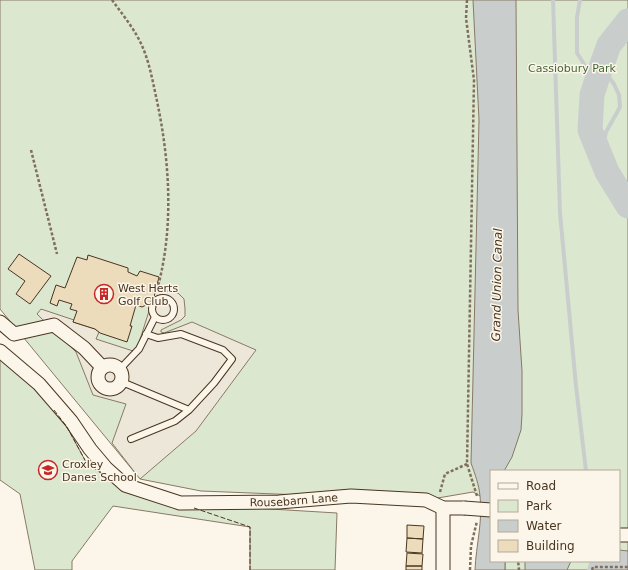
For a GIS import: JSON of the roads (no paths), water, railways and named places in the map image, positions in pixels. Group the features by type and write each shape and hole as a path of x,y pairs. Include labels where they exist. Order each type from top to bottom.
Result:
{"street":[{"path":"0,322 14,334 54,325 84,348 102,368"},
{"name":"Rousebarn Lane","path":"0,351 39,384 71,421 90,449 106,468 125,485 180,503 279,502 351,496 426,500 440,507 490,510"},
{"path":"110,365 121,375 117,388 109,390 102,386 98,379 100,370 110,365"},
{"path":"440,507 444,570"}],"lane":[{"path":"155,317 139,349 121,375 188,410"},
{"path":"131,439 175,421 214,383 232,359 223,350 181,334 158,338 146,334"}],"water":[{"name":"Grand Union Canal","path":"473,0 516,0 518,310 522,371 522,414 521,430 512,457 505,470 490,470 490,562 505,562 505,570 475,570 481,505 479,488 471,463 479,120"},
{"path":"620,550 628,551 628,570 589,570 592,562 620,562"},
{"path":"525,562 571,562 567,570 525,570"}],"waterway":[{"path":"553,0 560,213 576,386 586,470"},
{"path":"580,0 577,17 577,53 596,83"},
{"path":"628,21 609,45 601,67 592,95 590,130 607,172 628,206"},
{"path":"600,156 606,132 620,107 619,95 614,84 601,67"},
{"path":"589,570 592,562"}],"place":[{"name":"West Herts Golf Club","path":"104,294"},
{"name":"Croxley Danes School","path":"48,470"}],"park label":[{"name":"Cassiobury Park","path":"572,68"}]}
